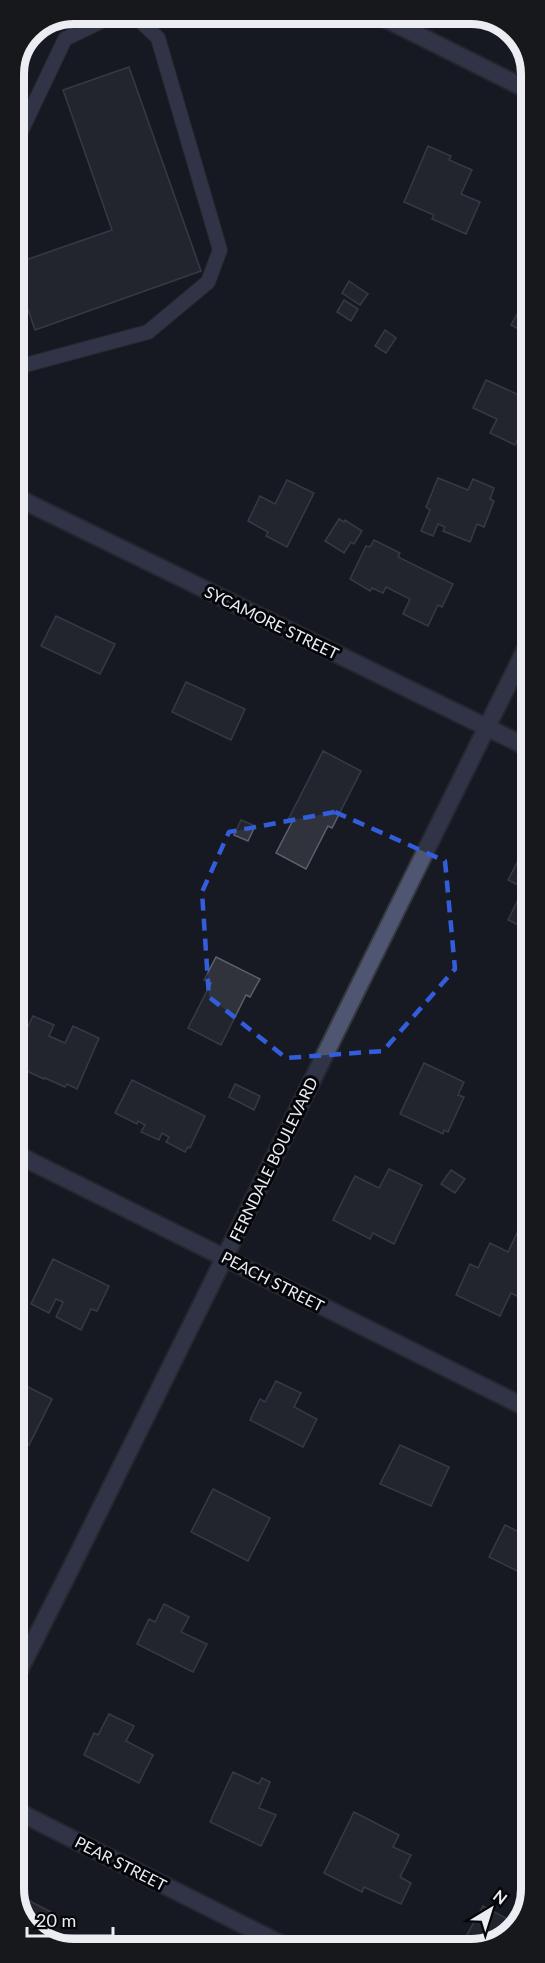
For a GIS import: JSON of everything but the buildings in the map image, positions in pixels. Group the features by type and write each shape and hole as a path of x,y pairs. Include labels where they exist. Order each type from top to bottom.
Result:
{"street":[{"path":"396,24 521,86"},
{"name":"SYCAMORE STREET","path":"24,501 521,744"},
{"name":"FERNDALE BOULEVARD","path":"24,1661 521,658"},
{"name":"PEACH STREET","path":"24,1158 521,1405"},
{"name":"PEAR STREET","path":"24,1815 271,1939"}],"lane":[{"path":"24,125 65,39 96,24"},
{"path":"24,365 148,332 208,282 220,250 158,38 143,24"}],"highlighted area":[{"path":"335,812 445,861 455,969 383,1051 286,1058 209,997 202,892 229,832"}]}
